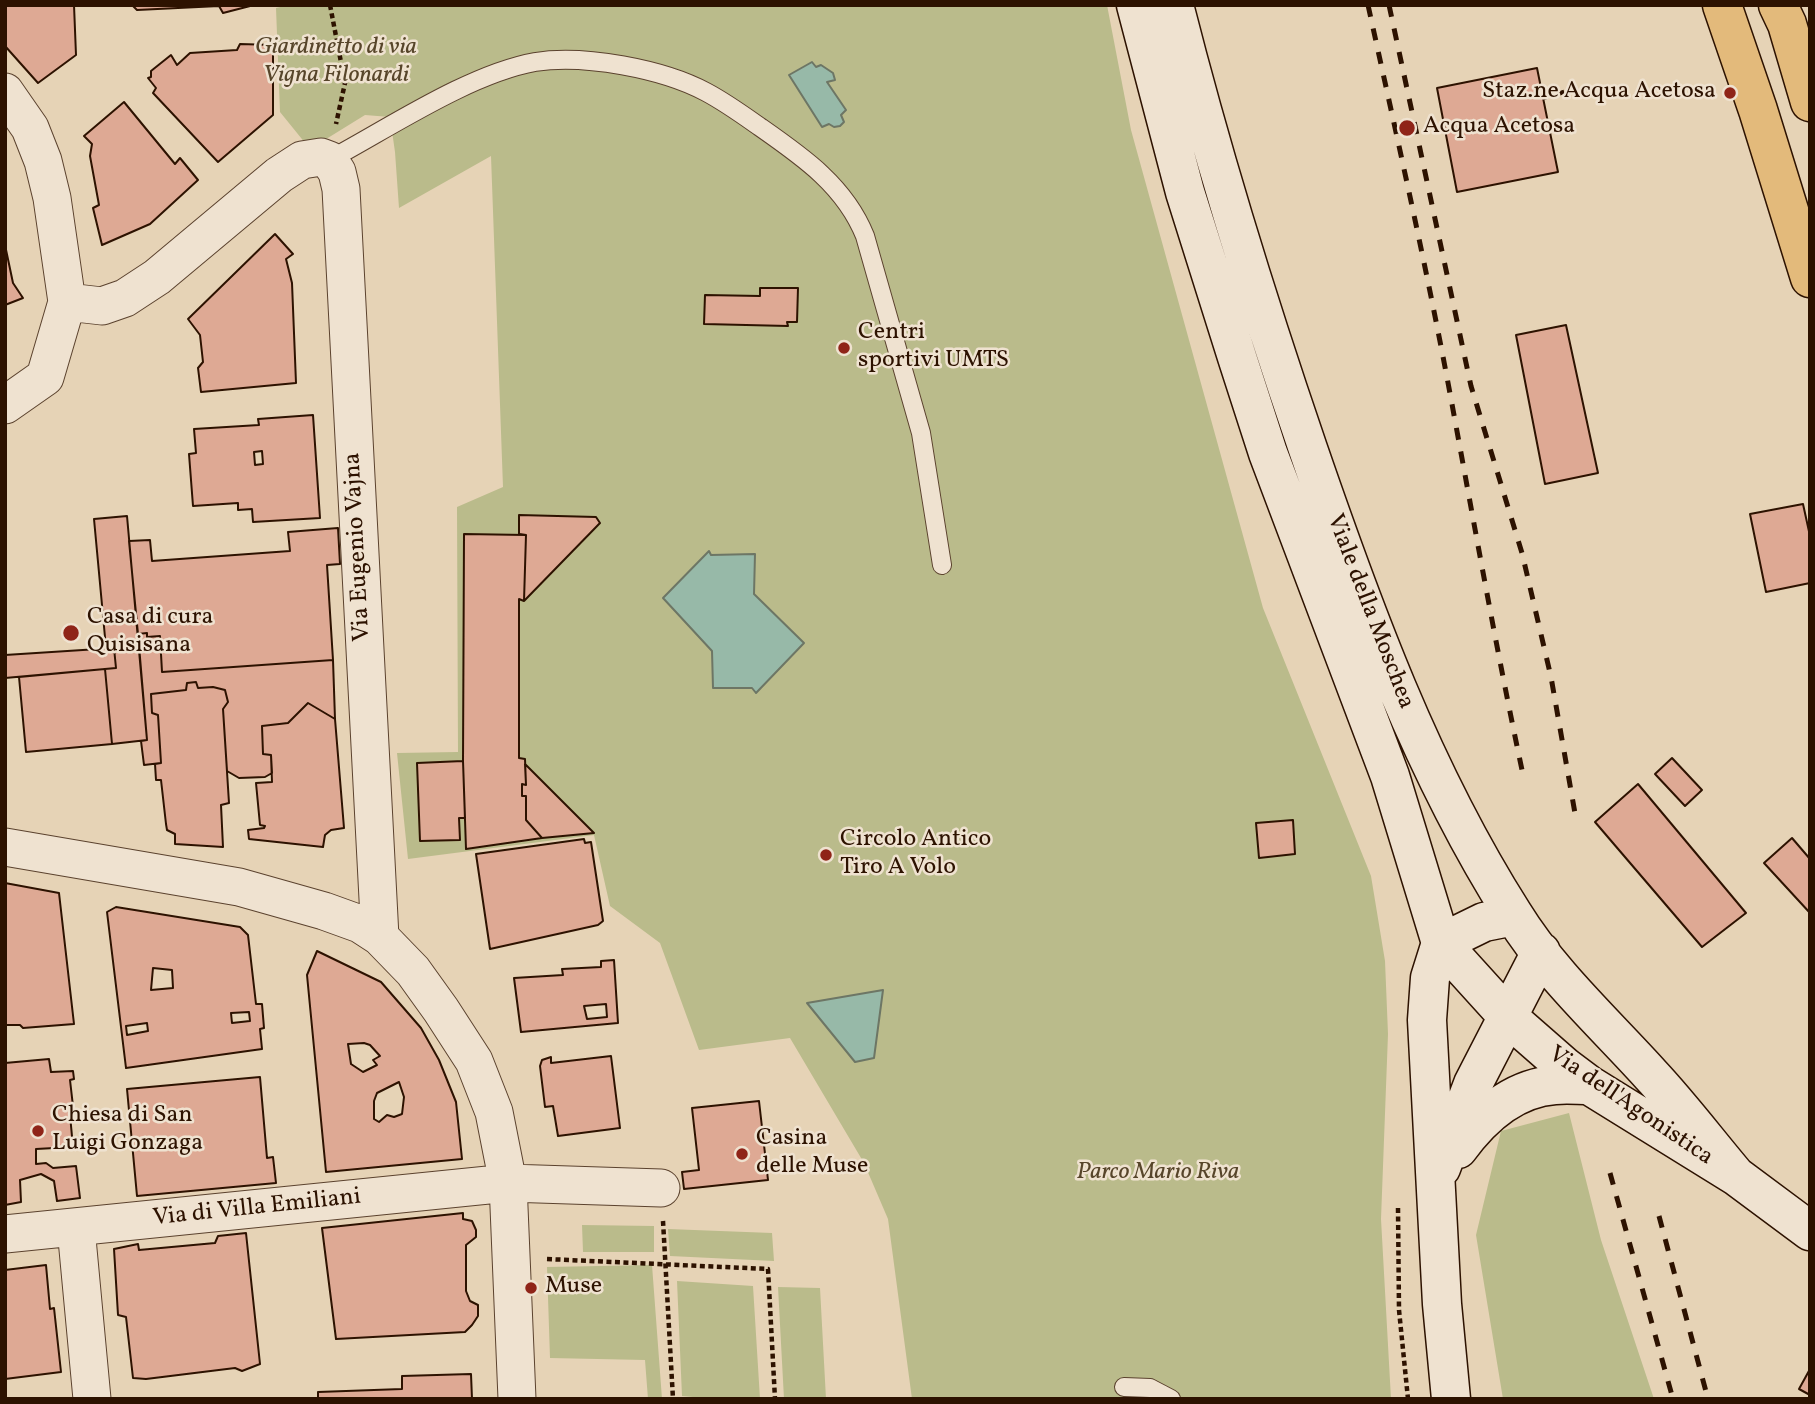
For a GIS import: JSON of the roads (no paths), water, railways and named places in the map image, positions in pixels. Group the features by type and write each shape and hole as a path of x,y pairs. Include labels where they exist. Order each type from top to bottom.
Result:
{"main road":[{"name":"Viale della Moschea","path":"1136,5 1185,192 1241,369 1273,466 1390,776 1441,943"},
{"name":"Viale della Moschea","path":"1174,5 1203,116 1250,272 1325,499 1365,608 1427,758 1465,833 1514,916 1541,952"},
{"path":"1722,5 1810,278"},
{"path":"1778,5 1807,86"},
{"path":"1451,1399 1442,1304 1426,1005 1430,978 1441,943 1484,922 1514,916"},
{"name":"Via dell'Agonistica","path":"1441,943 1509,1018 1544,1051 1588,1086 1736,1176 1810,1231"},
{"path":"1436,1183 1473,1084 1541,952"},
{"name":"Via dell'Agonistica","path":"1541,952 1580,999 1654,1078 1736,1176"},
{"path":"1436,1183 1472,1131 1504,1102 1522,1092 1539,1087 1557,1084 1588,1086"}],"street":[{"path":"5,92 30,128 43,161 52,198 67,302 45,377 5,405"},
{"path":"67,302 102,306 125,298 156,277 292,166 311,158 329,160"},
{"name":"Via Eugenio Vajna","path":"329,160 337,172 341,189 380,937"},
{"path":"5,847 239,887 324,911 360,924 380,937 413,971 474,1061 494,1112 508,1183 517,1399"},
{"name":"Via di Villa Emiliani","path":"5,1234 508,1183 661,1188"},
{"path":"76,1228 92,1399"}],"lane":[{"path":"329,160 444,97 495,74 535,62 563,60 623,66 664,76 705,91 738,112 795,152 833,185 856,214 865,236 921,433 942,565"},
{"path":"1124,1387 1150,1388 1171,1399"}],"railway":[{"path":"1368,5 1434,312 1522,770"},
{"path":"1389,5 1471,386 1522,553 1551,677 1576,819"},
{"path":"1610,1173 1673,1399"},
{"path":"1659,1216 1708,1399"}],"place":[{"name":"Staz.ne Acqua Acetosa","path":"1730,93"},
{"name":"Acqua Acetosa","path":"1407,128"},
{"name":"Centri sportivi UMTS","path":"844,348"},
{"name":"Casa di cura Quisisana","path":"71,633"},
{"name":"Circolo Antico Tiro A Volo","path":"826,855"},
{"name":"Chiesa di San Luigi Gonzaga","path":"38,1131"},
{"name":"Casina delle Muse","path":"742,1154"},
{"name":"Muse","path":"531,1288"}],"park label":[{"name":"Giardinetto di via Vigna Filonardi","path":"336,63"},
{"name":"Parco Mario Riva","path":"1158,1174"}]}
